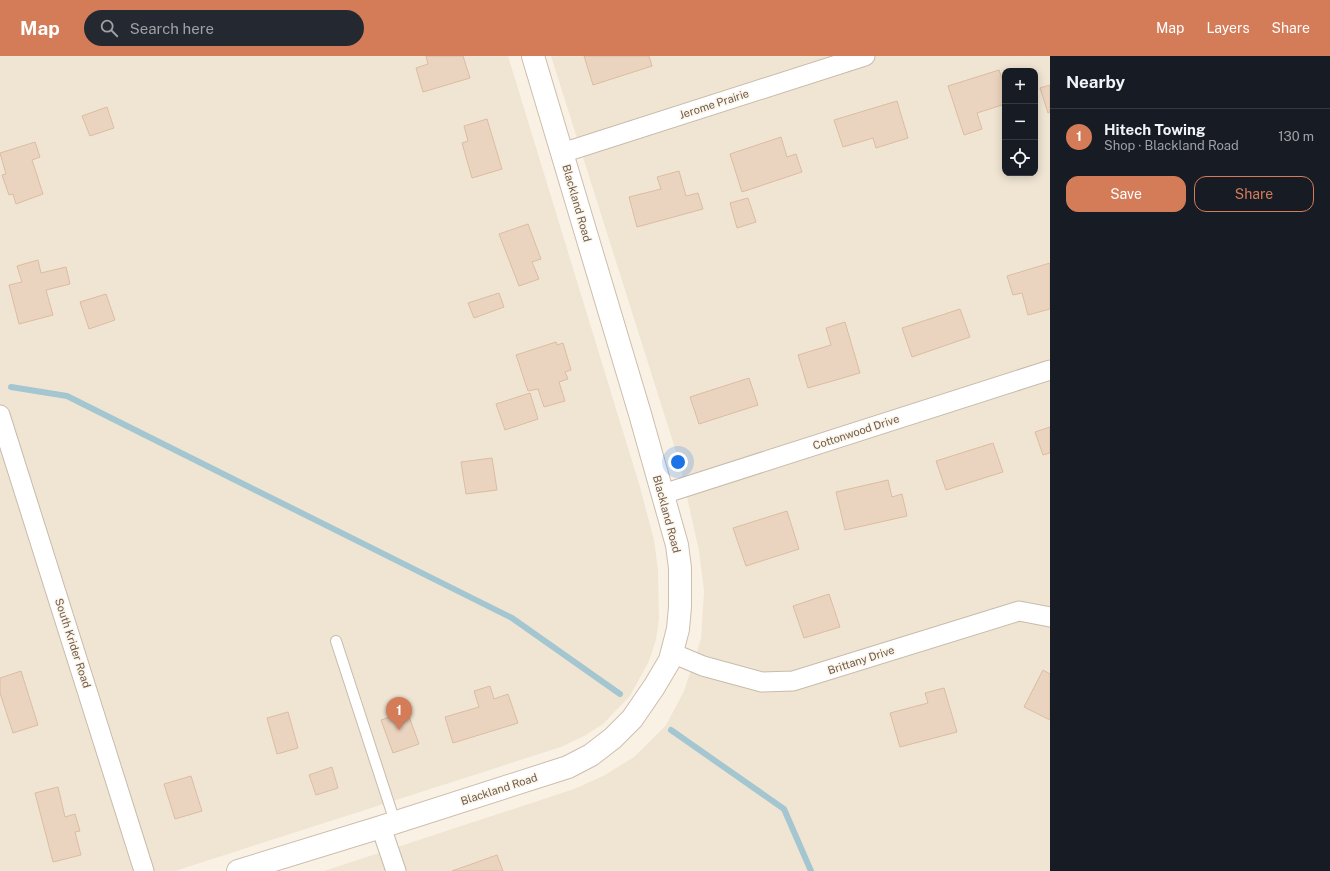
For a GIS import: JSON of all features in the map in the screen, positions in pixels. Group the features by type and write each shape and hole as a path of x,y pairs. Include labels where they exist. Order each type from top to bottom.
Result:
{"street":[{"name":"Blackland Road","path":"238,871 388,825 568,767 591,755 613,738 632,719 670,660 678,629 680,607 680,568 677,545 533,56"},
{"name":"Jerome Prairie","path":"562,153 866,56"},
{"name":"Cottonwood Drive","path":"663,494 1050,370"},
{"name":"South Krider Road","path":"0,416 144,871"},
{"name":"Brittany Drive","path":"672,653 703,666 762,682 793,682 1019,611 1050,618"},
{"path":"388,825 396,871"}],"lane":[{"path":"336,641 388,825"}],"shaded area":[{"path":"0,56 508,56 640,487 654,540 658,570 659,619 656,640 649,661 630,696 603,724 586,735 561,747 175,871 0,871"},
{"path":"551,56 1050,56 1050,871 324,871 574,789 603,776 634,757 666,725 684,691 701,639 704,591 699,551 679,461"}],"building":[{"path":"426,56 463,56 470,78 423,92 416,68 428,64"},
{"path":"584,56 649,56 652,66 593,85"},
{"path":"999,70 1002,78 1002,105 977,113 982,129 964,135 948,86"},
{"path":"1050,85 1050,112 1048,113 1040,88"},
{"path":"897,101 908,138 876,148 873,138 843,147 834,120"},
{"path":"107,107 114,128 90,136 82,116"},
{"path":"487,119 502,169 472,178 462,143 468,141 464,126"},
{"path":"781,137 787,157 796,154 802,172 742,192 730,154"},
{"path":"35,142 40,157 32,160 43,194 16,204 13,194 9,195 2,175 6,174 0,153"},
{"path":"679,171 686,196 698,193 703,209 637,227 629,197 661,189 657,177"},
{"path":"748,198 756,222 737,228 730,203"},
{"path":"528,224 541,259 532,262 539,279 519,286 499,234"},
{"path":"38,260 41,273 66,267 70,284 46,290 53,315 19,324 9,285 22,282 17,266"},
{"path":"1050,263 1050,309 1028,315 1022,293 1013,295 1007,276"},
{"path":"499,293 504,307 474,318 468,303"},
{"path":"106,294 115,320 89,329 80,302"},
{"path":"960,309 970,337 912,357 902,328"},
{"path":"845,322 860,373 808,388 798,355 831,345 826,328"},
{"path":"556,342 557,345 563,343 571,370 565,372 568,379 559,382 565,401 544,407 538,389 528,391 516,355"},
{"path":"749,378 758,405 699,424 690,397"},
{"path":"530,393 538,419 505,430 496,404"},
{"path":"1050,427 1050,453 1043,455 1035,432"},
{"path":"993,443 1003,472 946,490 936,461"},
{"path":"492,458 497,490 466,494 461,462"},
{"path":"888,480 892,497 902,494 907,516 845,530 836,492"},
{"path":"787,511 799,549 746,566 733,528"},
{"path":"829,594 840,627 804,638 793,606"},
{"path":"1043,670 1050,674 1050,720 1024,707"},
{"path":"21,671 38,725 13,733 0,693 0,678"},
{"path":"490,686 494,699 508,694 518,723 453,743 445,717 479,707 474,691"},
{"path":"944,688 957,732 900,747 890,713 928,703 925,693"},
{"path":"407,711 419,744 393,753 381,720"},
{"path":"288,712 298,748 277,754 267,718"},
{"path":"332,767 338,788 316,795 309,775"},
{"path":"191,776 202,811 175,819 164,784"},
{"path":"58,787 65,817 75,814 80,831 75,832 81,855 53,862 35,793"},
{"path":"497,855 503,871 452,871"}],"waterway":[{"path":"11,387 67,396 512,618 620,694"},
{"path":"671,730 784,809 811,871"}],"place":[{"name":"Hitech Towing","path":"399,730"}]}
